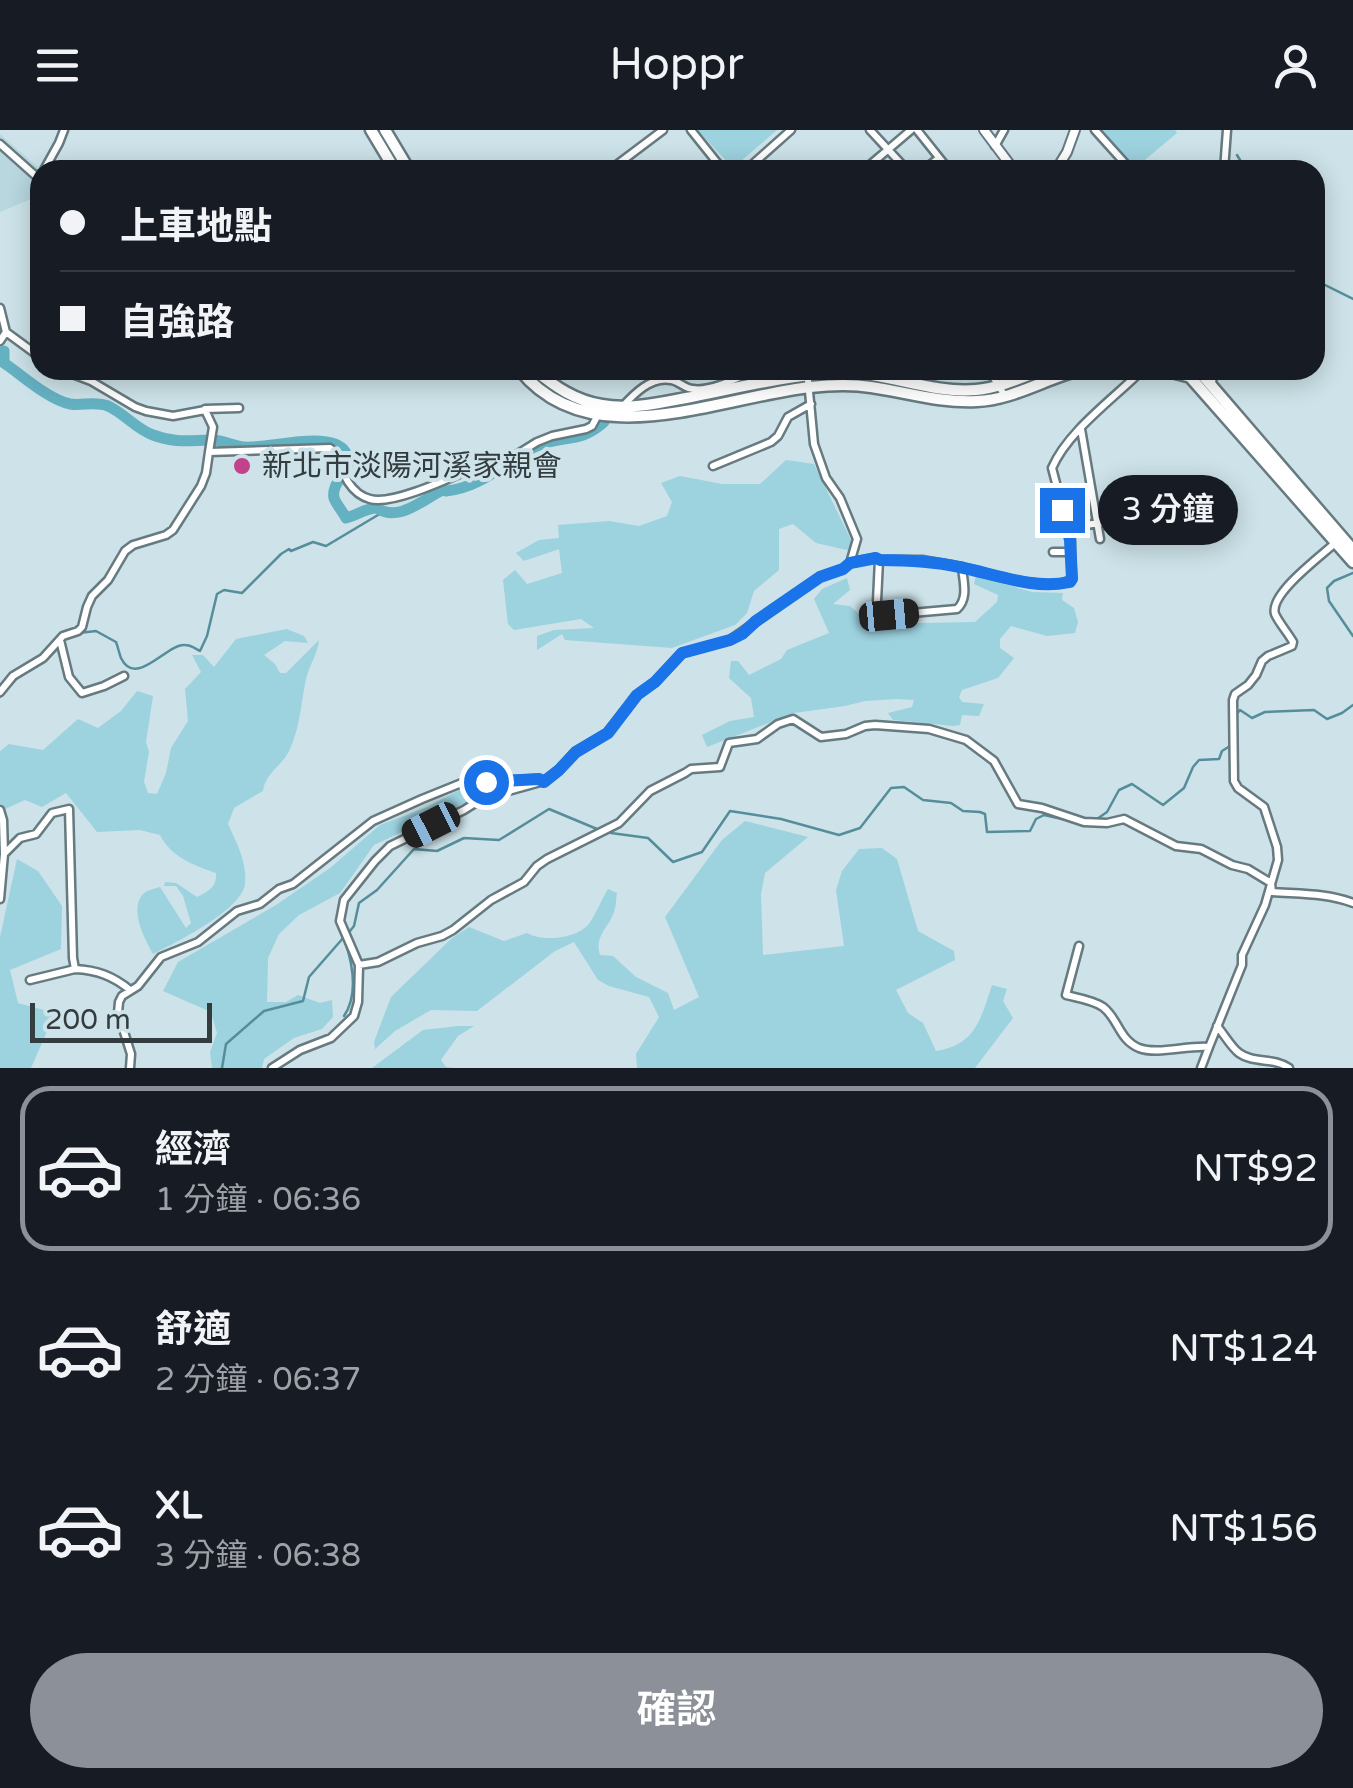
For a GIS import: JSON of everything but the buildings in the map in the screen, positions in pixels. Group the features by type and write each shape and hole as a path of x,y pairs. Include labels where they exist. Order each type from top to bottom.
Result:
{"main road":[{"path":"371,130 389,160"},
{"path":"385,130 403,160"},
{"path":"530,380 544,394 570,407 645,418 796,380"},
{"path":"548,380 600,410 791,380"},
{"path":"828,380 946,402 981,402 1023,380"},
{"path":"1002,391 1043,380"},
{"path":"1198,380 1338,539 1353,562"},
{"path":"1204,380 1276,469"},
{"path":"1338,539 1353,550"}],"street":[{"path":"48,160 64,130"},
{"path":"623,160 663,130"},
{"path":"690,130 715,160"},
{"path":"757,160 790,130"},
{"path":"870,130 898,160"},
{"path":"875,160 914,130 938,159"},
{"path":"984,130 1006,160"},
{"path":"995,146 1004,130"},
{"path":"1061,160 1075,132 1087,130 1100,138"},
{"path":"1094,130 1121,160"},
{"path":"1225,160 1227,130"},
{"path":"0,144 30,171"},
{"path":"0,308 6,332 30,349"},
{"path":"0,341 6,332"},
{"path":"86,380 135,407 173,416 239,408"},
{"path":"622,407 637,391 663,380 693,390 734,380"},
{"path":"808,380 814,444 826,478 840,498 857,539 850,563"},
{"path":"997,380 1002,391"},
{"path":"272,1068 300,1050 331,1038 354,1016 359,965 340,921 344,900 375,861 390,846 483,798 544,782 576,752 608,733 637,695 682,653 730,640 820,577 850,563 876,558 922,560 1020,582 1066,584 1072,579 1071,552 1052,468 1081,430 1132,380"},
{"path":"1212,380 1212,385"},
{"path":"714,466 771,442 788,417 811,404"},
{"path":"0,692 13,676 82,627 92,596 108,580 125,551 166,535 179,523 206,474 213,427 205,410"},
{"path":"211,444 330,448 337,452 343,475 360,494 380,500 411,493 482,464 495,468 537,442 592,426 600,410"},
{"path":"1081,430 1100,540"},
{"path":"1067,528 1137,517"},
{"path":"1201,1068 1242,965 1242,954 1262,915 1278,860 1264,806 1234,782 1233,700 1268,656 1292,646 1275,614 1277,598 1338,539"},
{"path":"1053,552 1071,552"},
{"path":"880,560 878,609 889,615 957,609 964,599 962,567"},
{"path":"60,639 69,677 82,693 124,676"},
{"path":"359,965 378,962 453,930 491,900 518,886 547,859 619,823 650,791 691,770 716,769 729,742 757,739 793,719 820,737 875,725 929,729 966,740 994,760 1018,804 1084,822 1124,819 1176,846 1201,849 1232,866 1248,868 1271,884 1272,892 1318,894 1353,902"},
{"path":"130,1068 131,1054 118,1013 119,1002 161,957 198,942 237,911 260,904 293,884 379,818 464,782 544,782"},
{"path":"4,854 20,838 36,834 52,813 69,809 76,969"},
{"path":"0,810 4,854 0,899"},
{"path":"1079,946 1066,995 1107,1010 1122,1035 1135,1047 1209,1047"},
{"path":"30,980 76,969 93,970 116,979 130,990"},
{"path":"1217,1026 1240,1053 1289,1068"}],"shaded area":[{"path":"697,130 777,130 742,160 725,160"},
{"path":"1096,130 1177,133 1145,160 1125,160"},
{"path":"0,134 30,160 30,199 0,212"},
{"path":"786,460 814,464 852,542 851,551 816,543 793,524 779,529 779,570 754,591 747,613 735,625 672,648 565,640 562,634 537,650 537,636 554,630 594,628 581,619 514,630 508,624 503,580 515,570 527,584 562,573 559,549 524,561 516,553 539,540 559,538 558,525 609,521 639,526 667,516 672,502 661,483 680,476 722,484 760,484"},
{"path":"976,576 1032,592 1063,593 1062,600 1074,608 1078,622 1075,633 1047,636 1011,626 1000,639 1000,648 1014,658 998,678 962,690 959,697 962,702 984,704 979,716 962,715 960,725 953,726 893,720 888,713 912,707 914,700 865,701 794,713 707,747 702,735 730,721 754,717 751,698 729,678 731,661 738,661 749,675 781,659 787,650 829,633 814,599 822,589 847,578 850,590 833,604 850,606 860,619 874,624 975,622 997,602 998,595 974,584"},
{"path":"287,629 304,636 308,643 285,641 264,655 280,673 286,673 319,640 307,674 293,743 263,791 234,808 228,824 244,868 241,894 206,925 153,954 142,933 139,899 160,887 186,928 191,923 183,896 176,886 164,886 165,882 176,883 197,897 211,888 216,873 176,855 160,835 140,830 97,832 66,793 42,807 25,800 5,809 0,803 0,751 9,744 43,750 78,719 98,728 121,711 137,691 153,696 144,782 148,793 157,794 171,748 188,721 185,689 201,672 192,655 203,655 214,667 236,639"},
{"path":"463,788 482,790 465,803 374,845 340,893 299,915 279,934 268,958 267,1002 286,1002 298,995 320,1003 332,1000 333,1017 322,1029 294,1038 264,1059 262,1068 212,1068 210,1052 217,1033 211,1012 163,991 178,962 276,905 330,868 380,825"},
{"path":"745,821 808,837 765,873 761,894 763,955 844,946 836,890 842,871 859,849 882,848 897,859 918,931 954,951 955,960 896,990 908,1013 923,1023 936,1051 960,1043 975,1028 992,985 1007,989 1003,1001 1013,1018 975,1068 637,1068 636,1054 659,1017 649,997 598,980 574,942 555,951 477,1011 431,1010 395,1031 375,1049 374,1042 391,997 452,938 469,927 504,941 527,933 541,938 567,936 588,925 608,889 617,893 616,903 600,938 600,955 613,956 636,977 668,993 674,1010 699,997 665,917 722,840"},
{"path":"17,859 38,871 62,906 61,949 10,970 18,1003 55,1013 31,1068 0,1068 0,937"},
{"path":"474,1026 458,1036 441,1060 446,1067 456,1068 372,1068 423,1030"}],"waterway":[{"path":"1237,155 1240,160"},
{"path":"1325,285 1353,299"},
{"path":"4,351 4,363 53,398 70,404 108,406 162,438 214,440 244,447 310,441 335,444 343,449 348,462 334,491 346,518 373,508 400,512 439,492"},
{"path":"446,491 487,477 532,448 583,435 604,422"},
{"path":"79,633 96,631 116,642 121,658 135,669 178,646 200,651 217,594 224,590 242,593 289,549 313,542 326,546 383,512"},
{"path":"1353,573 1327,588 1329,601 1353,636"},
{"path":"30,669 58,648"},
{"path":"0,697 19,676"},
{"path":"1235,716 1240,710 1252,718 1265,712 1314,710 1327,719 1353,705"},
{"path":"1097,819 1107,812 1119,790 1132,784 1163,805 1184,788 1199,760 1219,759 1230,746"},
{"path":"611,833 648,838 673,862 702,852 730,811 781,819 839,835 860,828 891,788 904,787 923,800 951,803 963,811 985,814 987,832 1030,831 1036,819 1044,815 1071,821"},
{"path":"350,931 359,903 377,890 414,849 437,851 464,838 499,840 549,809 597,829"},
{"path":"222,1068 226,1044 264,1011 303,1001 309,977 344,937"},
{"path":"344,1016 353,980 345,941"}],"place":[{"name":"新北市淡陽河溪家親會","path":"242,466"}],"route":[{"path":"486,782 544,782 576,752 608,733 637,695 682,653 742,634 820,577 850,563 876,558 922,560 1020,582 1070,582 1070,540 1062,510"}]}
